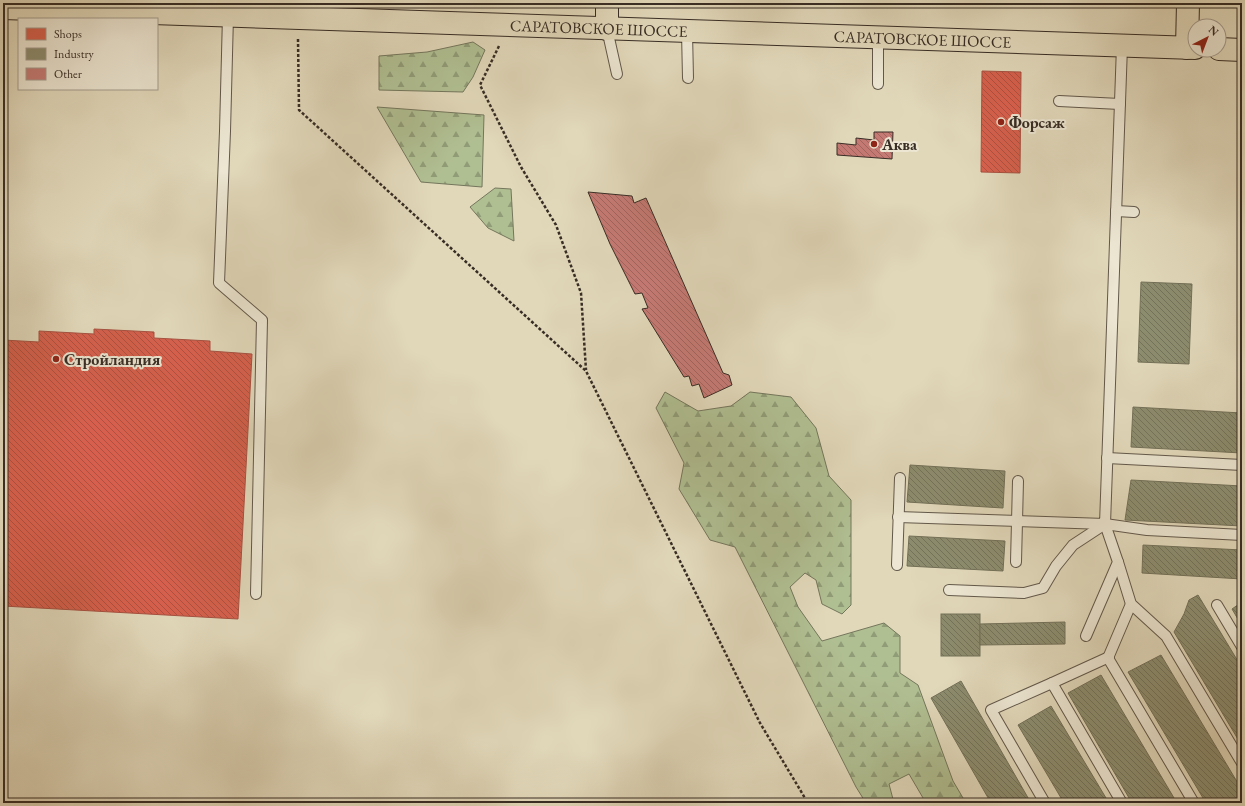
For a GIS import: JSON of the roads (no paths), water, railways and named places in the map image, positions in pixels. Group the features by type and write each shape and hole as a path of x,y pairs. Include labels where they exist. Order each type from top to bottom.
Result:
{"main road":[{"path":"607,3 607,29"},
{"path":"1188,3 1189,18"},
{"name":"САРАТОВСКОЕ ШОССЕ","path":"3,8 41,6 228,16 1187,48"},
{"path":"1227,49 1242,50"}],"lane":[{"path":"228,16 219,283 262,320 256,594"},
{"path":"607,29 617,74"},
{"path":"687,32 688,78"},
{"path":"878,38 878,84"},
{"path":"1122,46 1105,524 1132,604 1166,636 1242,763"},
{"path":"1059,100 1120,104"},
{"path":"1116,211 1134,212"},
{"path":"1107,458 1242,465"},
{"path":"897,565 900,478"},
{"path":"1016,562 1018,481"},
{"path":"898,517 1105,524 1147,530 1242,535"},
{"path":"949,590 1024,593 1043,588 1056,566 1073,545 1105,524"},
{"path":"1086,636 1118,562"},
{"path":"1045,803 991,710 1109,657 1132,604"},
{"path":"1217,606 1242,647"},
{"path":"1109,657 1194,803"},
{"path":"1052,683 1122,803"}],"place":[{"name":"Форсаж","path":"1001,122"},
{"name":"Аква","path":"874,144"},
{"name":"Стройландия","path":"56,359"}]}
